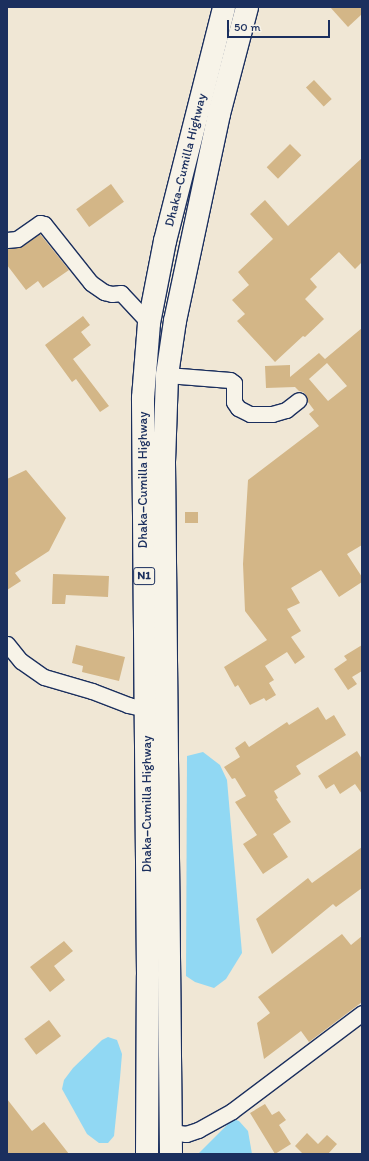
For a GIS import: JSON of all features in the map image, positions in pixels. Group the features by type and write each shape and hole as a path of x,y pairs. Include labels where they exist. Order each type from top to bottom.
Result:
{"highway":[{"name":"Dhaka–Cumilla Highway","path":"147,1154 148,975 143,398 149,323 165,241 224,7"},
{"name":"Dhaka–Cumilla Highway","path":"171,1154 172,1132 169,1094 164,462 167,375 175,321 219,114 247,7"}],"street":[{"path":"7,240 17,239 40,223 44,224 91,283 104,292 112,294 122,293 149,323"},
{"path":"167,375 230,380 234,383 234,402 238,408 250,414 272,414 286,410 299,400"},
{"path":"7,644 21,661 44,677 92,691 128,705 146,709"},
{"path":"172,1132 186,1134 198,1130 232,1111 362,1013"}],"water":[{"path":"203,752 220,765 227,780 242,953 226,979 214,988 195,982 186,976 187,756"},
{"path":"108,1037 117,1040 122,1054 120,1078 114,1136 108,1143 99,1143 87,1134 62,1089 64,1080 73,1068 102,1040"},
{"path":"233,1119 239,1121 248,1131 252,1154 198,1154"}],"building":[{"path":"330,7 362,7 362,14 348,27"},
{"path":"314,80 332,99 324,107 306,88"},
{"path":"290,144 301,155 278,179 267,167"},
{"path":"362,158 362,262 355,269 339,252 310,279 317,287 305,299 324,319 275,362 237,321 245,314 232,300 249,285 238,272 273,239 250,214 265,200 288,226"},
{"path":"111,184 124,202 89,227 76,209"},
{"path":"40,234 69,270 43,288 38,281 26,290 7,265 7,249 22,247"},
{"path":"83,316 90,325 81,332 91,345 73,359 109,406 100,412 76,379 72,382 45,345"},
{"path":"362,328 362,545 347,554 362,577 362,582 339,597 321,570 291,588 300,603 287,609 301,631 291,637 305,657 295,664 287,652 265,666 274,680 269,683 276,695 266,701 264,698 250,705 238,685 235,687 224,667 267,640 245,611 243,564 248,480 319,426 309,414 314,410 303,392 299,391 295,387 266,388 265,366 290,365 290,377 319,353 325,359","holes":["327,363 347,386 328,401 309,379"]},
{"path":"26,470 66,518 49,551 15,573 21,581 7,590 7,479"},
{"path":"185,512 198,512 198,523 185,523"},
{"path":"53,574 109,576 108,597 66,595 65,604 52,604"},
{"path":"76,645 125,657 119,681 82,672 83,666 72,663"},
{"path":"362,645 362,671 352,677 357,684 348,690 334,669 347,660 344,656"},
{"path":"318,707 326,720 334,715 346,735 296,766 301,774 274,791 278,798 276,799 291,822 273,834 288,857 263,874 243,844 257,835 235,802 246,796 235,778 232,779 224,767 240,757 235,748 245,741 249,747 287,722 289,725"},
{"path":"357,751 362,759 362,794 355,784 340,794 334,784 326,789 318,776"},
{"path":"362,847 362,888 336,907 333,904 272,954 256,919 308,878 312,883"},
{"path":"342,934 351,945 362,936 362,1002 309,1042 301,1031 264,1059 257,1023 270,1013 258,997"},
{"path":"64,941 73,951 54,966 65,980 50,992 30,967"},
{"path":"49,1020 61,1036 36,1055 24,1039"},
{"path":"7,1099 32,1131 44,1122 69,1154 7,1154"},
{"path":"265,1104 272,1115 279,1111 286,1120 279,1125 291,1144 275,1154 250,1113"},
{"path":"307,1133 318,1144 327,1135 337,1144 328,1154 303,1154 295,1146"}]}
